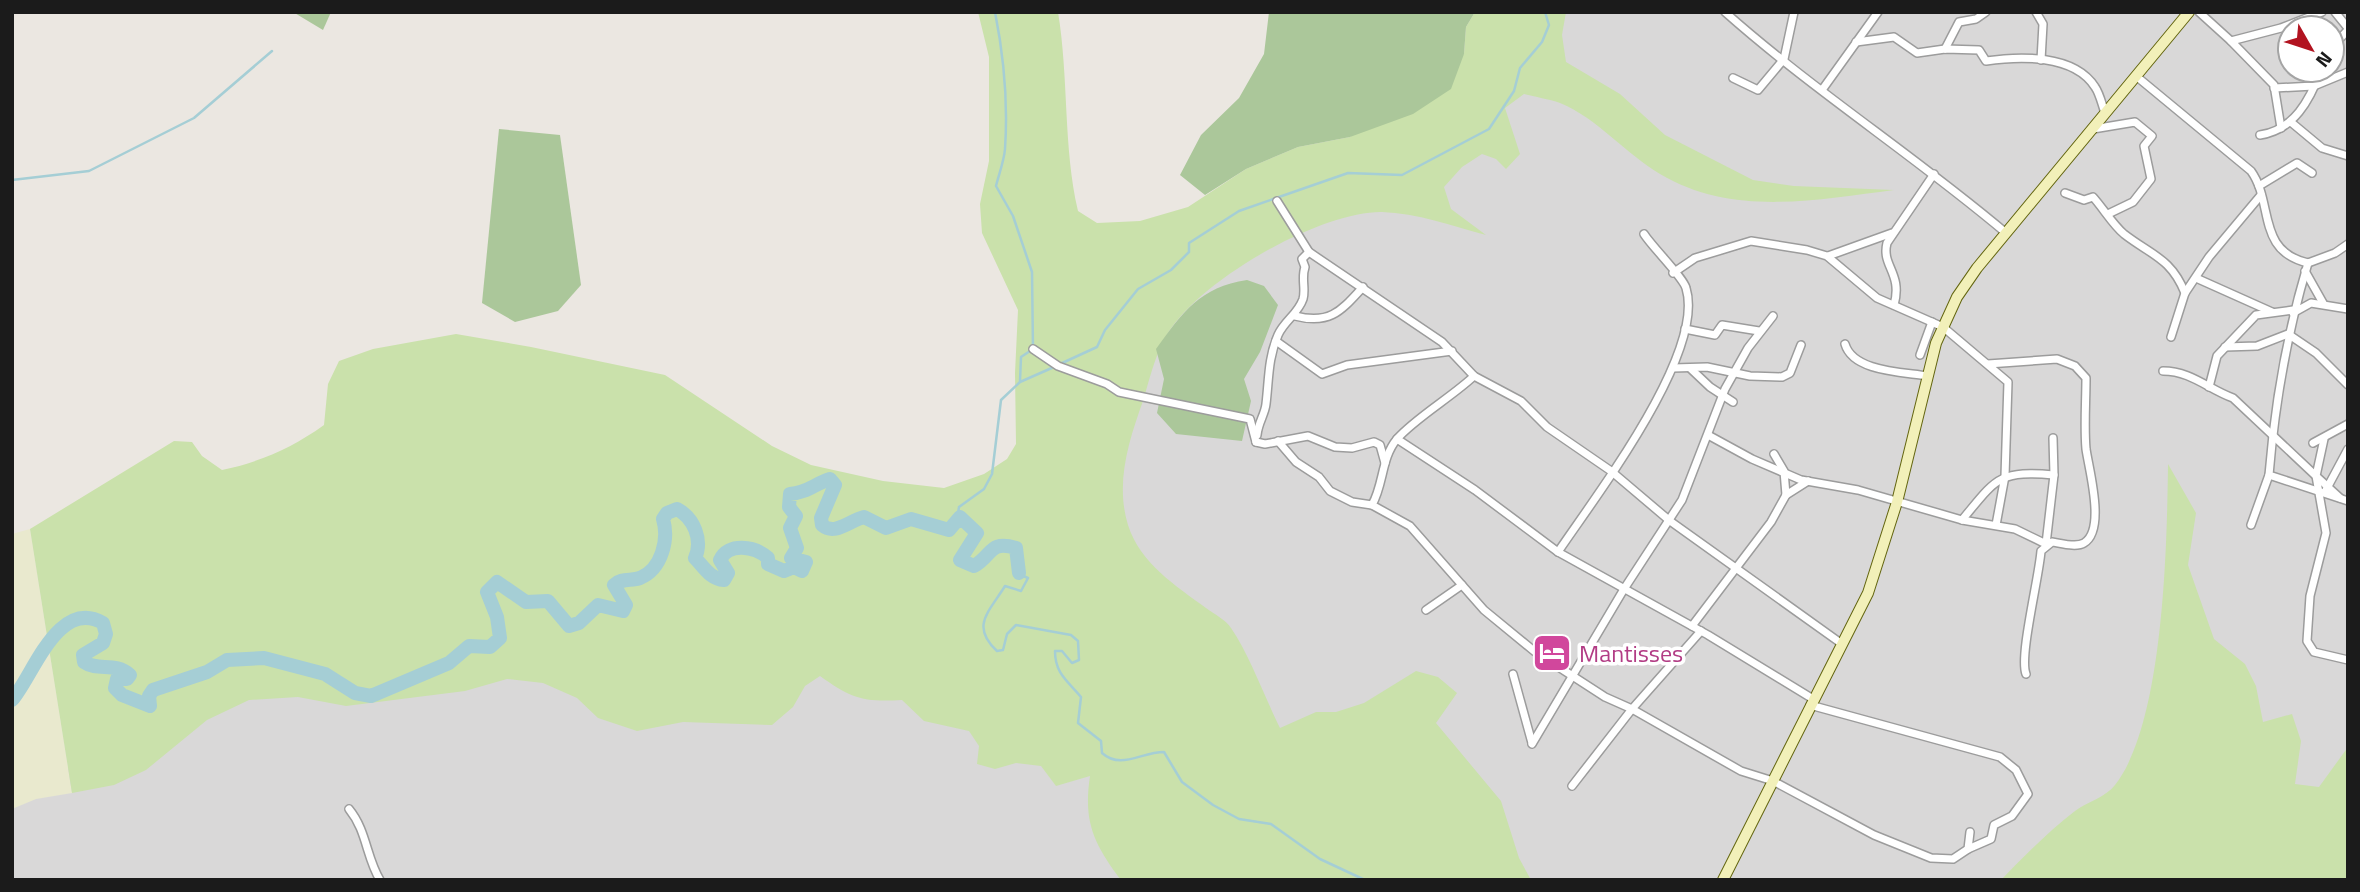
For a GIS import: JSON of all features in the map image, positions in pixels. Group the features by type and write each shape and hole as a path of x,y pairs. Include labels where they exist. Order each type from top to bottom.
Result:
{"street":[{"path":"1725,12 2006,233"},
{"path":"1733,78 1758,90 1784,60 1794,12"},
{"path":"1822,90 1878,12"},
{"path":"1945,49 1959,22 1976,19 1986,12"},
{"path":"2036,12 2043,24 2041,60"},
{"path":"1723,880 1868,593 1897,502 1927,376 1943,327 1977,268 2189,12"},
{"path":"2199,12 2231,41 2274,88 2281,128"},
{"path":"2335,12 2348,29"},
{"path":"2231,41 2276,25"},
{"path":"1856,42 1894,37 1917,53 1945,49 1979,50 1986,61 2015,57 2054,62 2087,78 2096,87 2105,113"},
{"path":"2274,88 2314,86 2348,72"},
{"path":"2136,76 2228,155 2246,167 2259,186 2273,240 2307,267 2323,303"},
{"path":"2260,135 2292,123 2314,86"},
{"path":"2092,129 2135,122 2151,136 2144,146 2151,179 2133,202 2108,214"},
{"path":"2292,123 2322,148 2347,152"},
{"path":"2259,186 2297,163 2312,173"},
{"path":"1894,305 1897,277 1885,251 1893,233 1934,174"},
{"path":"2065,193 2084,200 2092,197 2123,233 2155,252 2167,263 2185,293"},
{"path":"2171,337 2185,293 2261,195"},
{"path":"1277,201 1309,252 1452,351 1474,376 1521,401 1547,427 1611,471 1670,521 1737,566 1842,644"},
{"path":"1827,256 1893,233"},
{"path":"1558,552 1654,406 1673,368 1685,329 1689,303 1686,288 1644,234"},
{"path":"1673,273 1695,258 1751,241 1807,250 1827,256 1877,298 1943,327 2008,382 2005,476 1996,525"},
{"path":"2252,525 2269,475 2272,434 2288,334 2307,267 2335,254 2348,244"},
{"path":"1256,442 1258,420 1266,407 1267,367 1279,331 1295,316 1304,297 1302,275 1306,267 1302,259 1309,252"},
{"path":"2196,278 2273,313"},
{"path":"1295,316 1319,320 1338,314 1363,287"},
{"path":"2209,387 2217,356 2256,315 2293,312 2311,303 2348,309"},
{"path":"1513,674 1532,744 1624,589 1670,521 1692,480 1722,394 1759,331 1773,316"},
{"path":"1920,355 1933,322"},
{"path":"1685,329 1715,335 1722,325 1759,331"},
{"path":"2225,347 2258,346 2288,334"},
{"path":"2288,334 2316,353 2347,382"},
{"path":"1276,341 1322,374 1347,365 1452,351"},
{"path":"1845,344 1847,351 1863,363 1927,376"},
{"path":"1673,368 1707,367 1750,376 1782,377 1790,373 1801,345"},
{"path":"1033,349 1058,366 1107,384 1119,392 1250,418 1256,442"},
{"path":"1708,435 1752,459 1808,481 1858,490 1962,520 2015,529 2046,544 2080,545 2091,535 2095,517 2087,449 2086,378 2068,361 2057,359 1987,365"},
{"path":"1691,369 1710,387 1733,402"},
{"path":"2163,371 2190,375 2218,394 2233,398 2316,476 2324,491 2326,533 2310,596 2307,641 2314,652 2348,660"},
{"path":"1372,505 1381,490 1385,463 1398,439 1474,376"},
{"path":"2314,443 2348,424"},
{"path":"1256,442 1308,436 1335,447 1352,448 1374,442 1380,445 1385,463"},
{"path":"2026,674 2023,654 2031,624 2041,551 2046,544 2054,475 2053,438"},
{"path":"1278,441 1296,462 1319,477 1329,491 1352,502 1372,505 1410,526 1484,610 1571,676 1741,771 1773,781 1874,835 1931,858 1953,859 1991,839 1994,825 2012,816 2028,794 2017,770 2000,757 1811,702 1701,631 1558,552 1475,490 1398,439"},
{"path":"2316,476 2324,439"},
{"path":"2324,491 2348,449"},
{"path":"1774,454 1784,471 1786,495"},
{"path":"1962,520 1990,485 2005,476 2021,472 2054,475"},
{"path":"2269,475 2324,491 2346,501"},
{"path":"1692,626 1770,522 1786,495 1808,481"},
{"path":"1426,610 1462,585"},
{"path":"1572,786 1632,709 1701,631"},
{"path":"349,809 361,823 374,870 380,880"},
{"path":"1968,849 1970,832"}],"shaded area":[{"path":"1529,12 2348,12 2348,880 12,880 12,808 595,394 934,644 1129,310 1470,105"}],"green space":[{"path":"293,12 331,12 323,30"},
{"path":"978,12 1058,12 1073,187 1078,211 1097,223 1140,221 1188,207 1246,169 1298,147 1350,137 1464,54 1466,27 1475,12 1566,12 1562,35 1566,62 1620,94 1665,135 1753,180 1794,186 1894,190 1805,201 1745,201 1716,196 1660,174 1574,110 1556,102 1524,94 1505,108 1520,154 1506,169 1496,159 1482,154 1462,167 1444,187 1451,209 1486,235 1434,220 1382,212 1356,215 1325,224 1293,237 1229,275 1201,296 1179,318 1164,340 1133,431 1123,478 1124,509 1128,525 1141,551 1171,582 1229,625 1244,650 1280,728 1316,712 1336,712 1364,703 1416,671 1438,677 1457,693 1436,723 1501,801 1519,858 1531,880 1121,880 1093,832 1088,807 1090,776 1056,786 1041,766 1016,763 995,769 977,764 979,746 969,731 924,721 902,700 858,697 820,676 805,686 793,707 772,725 683,722 637,731 598,718 577,698 543,683 507,679 465,691 346,706 298,697 249,700 207,720 146,770 114,785 72,793 30,529 174,441 192,442 202,456 222,470 263,458 300,441 324,425 328,384 339,361 373,349 456,334 665,375 772,446 811,465 883,481 944,488 984,474 1007,459 1016,444 1018,310 982,233 980,204 989,161 989,57"},
{"path":"1269,12 1475,12 1466,27 1464,54 1451,89 1413,114 1350,137 1298,147 1246,169 1205,195 1180,175 1201,135 1239,98 1264,54"},
{"path":"499,129 560,135 581,285 558,311 515,322 482,303"},
{"path":"1247,280 1264,286 1278,305 1260,352 1244,379 1251,401 1242,441 1176,434 1157,413 1164,379 1156,349 1194,303 1217,289"},
{"path":"2168,464 2196,513 2188,565 2214,639 2245,664 2256,686 2263,722 2292,714 2301,741 2295,784 2319,787 2348,747 2348,880 2001,880 2065,819 2111,789 2131,757 2144,720 2160,631"},
{"path":"30,529 72,793 36,799 12,809 12,534"}],"waterway":[{"path":"995,12 1006,98 1004,154 996,186 1013,216 1032,272 1033,349 1021,357 1020,381"},
{"path":"1060,364 1097,347 1105,330 1138,289 1171,270 1189,252 1189,243 1239,211 1348,173 1402,175 1489,129 1514,91 1520,68 1542,42 1549,25 1545,12"},
{"path":"12,180 89,171 194,118 272,51"},
{"path":"957,519 959,507 984,489 992,474 1001,400 1020,382 1054,367"},
{"path":"12,700 48,643 73,621 87,618 103,623 106,634 103,643 83,655 84,662 124,671 130,675 127,679 117,679 115,688 122,695 150,706 149,696 153,690 207,672 227,660 264,658 325,674 355,693 371,696 449,663 469,646 490,647 500,638 497,617 487,592 497,582 526,602 548,601 569,626 579,623 598,605 623,611 626,605 614,585 623,580 640,578 654,568 664,544 663,519 667,513 677,509 688,518 695,530 698,544 695,558 715,577 724,580 728,573 720,560 724,554 735,548 763,554 768,558 768,564 784,571 794,567 802,571 806,562 791,558 797,548 790,528 796,516 789,507 790,494 802,492 830,479 835,485 821,518 822,525 827,528 837,528 864,517 886,528 911,519 949,530 960,517 977,533 960,560 974,566 996,547 1007,546 1016,548 1019,573"},
{"path":"1021,575 1028,578 1021,591 1005,586 988,611 983,626 985,634 997,651 1003,650 1007,634 1016,625 1071,635 1078,641 1079,660 1072,663 1062,651 1055,651 1057,666 1081,697 1078,723 1101,741 1102,753 1109,758 1124,760 1164,752 1182,782 1213,805 1239,819 1271,824 1320,859 1365,880"}],"place":[{"name":"Mantisses","path":"1552,653"}]}
